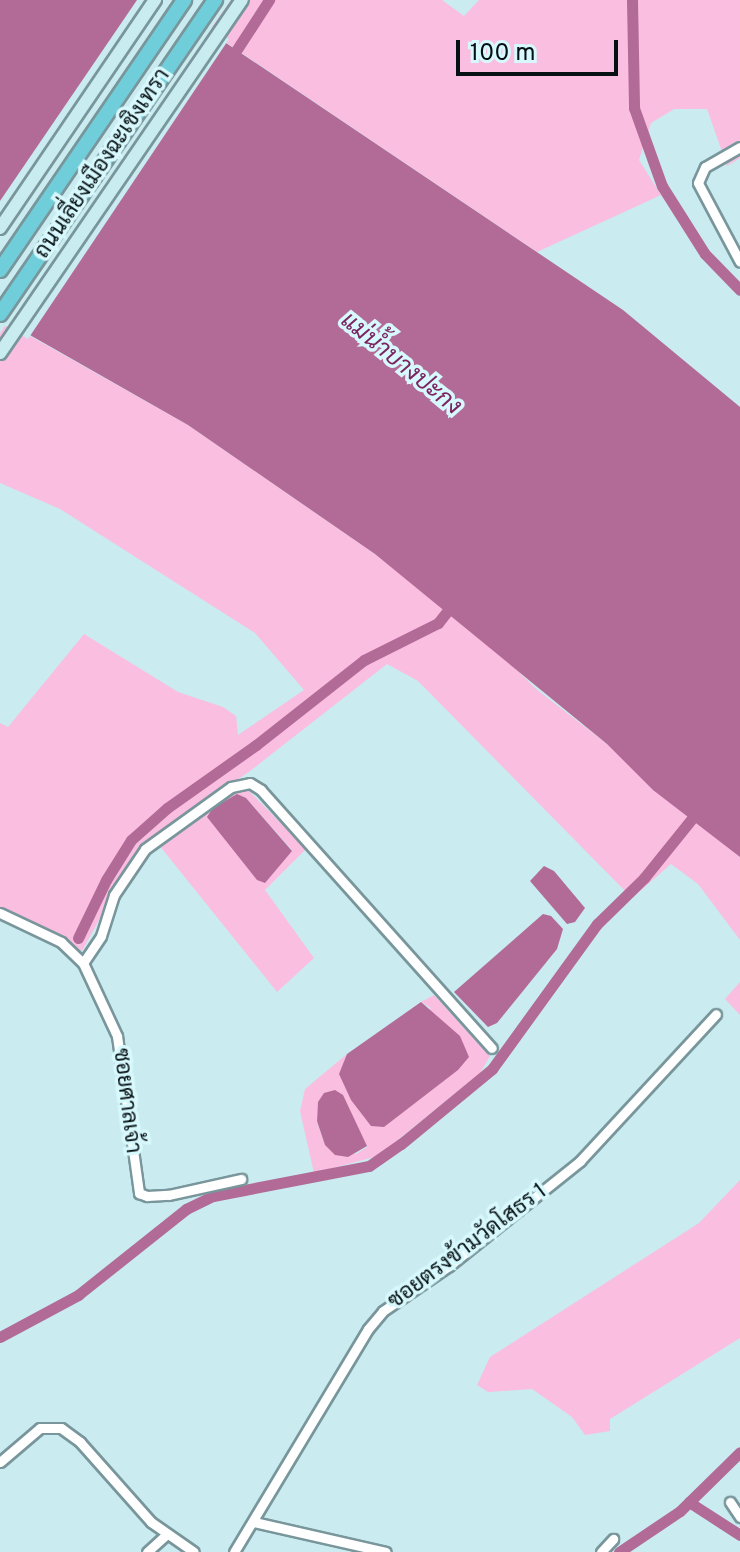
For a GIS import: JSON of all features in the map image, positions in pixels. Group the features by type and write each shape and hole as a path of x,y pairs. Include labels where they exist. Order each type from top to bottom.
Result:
{"highway":[{"name":"ถนนเลี่ยงเมืองฉะเชิงเทรา","path":"0,270 184,0"},
{"name":"ถนนเลี่ยงเมืองฉะเชิงเทรา","path":"0,314 215,0"}],"main road":[{"path":"0,228 155,0"},
{"name":"ถนนเลี่ยงเมืองฉะเชิงเทรา","path":"0,353 242,0"}],"street":[{"path":"740,147 705,167 698,183 740,262"},
{"path":"83,963 101,936 114,895 145,849 231,787 250,783 261,790 492,1048"},
{"name":"ซอยศาลเจ้า","path":"0,913 61,942 83,963 120,1047 139,1193 147,1196 169,1195 241,1179"},
{"name":"ซอยตรงข้ามวัดโสธร 1","path":"234,1552 368,1329 383,1311 449,1266 580,1161 716,1014"},
{"path":"0,1462 40,1428 61,1428 80,1442 135,1507 194,1552"},
{"path":"730,1502 740,1517"},
{"path":"254,1522 386,1552"},
{"path":"147,1552 167,1534"},
{"path":"601,1552 613,1539"}],"shaded area":[{"path":"231,0 442,0 464,16 479,0 740,0 740,158 727,166 707,109 674,109 651,123 639,160 661,195 537,252 209,31"},
{"path":"7,323 188,425 375,554 497,650 536,689 607,744 740,857 740,940 698,884 671,864 632,898 418,681 387,664 250,771 139,847 82,951 15,914 0,910 0,723 8,727 84,634 178,692 223,707 236,716 238,735 304,690 255,633 60,509 0,483 0,333"},
{"path":"242,787 249,791 306,849 265,890 314,958 277,992 159,845","holes":["246,798 292,850 265,882"]},
{"path":"740,982 740,1015 725,999"},
{"path":"434,995 490,1056 480,1073 378,1156 314,1173 300,1111 305,1089 347,1054 339,1075 431,1008 421,1002","holes":["318,1102 367,1146 356,1154 325,1145 317,1121"]},
{"path":"740,1180 740,1338 610,1419 610,1431 585,1435 572,1417 532,1389 488,1392 477,1385 490,1357 699,1223"}],"water":[{"name":"แม่น้ำบางปะกง","path":"0,0 162,0 623,310 740,407 740,857 653,790 607,744 375,554 188,425 0,318"},
{"path":"237,794 246,798 292,851 265,883 257,880 207,817 213,808"},
{"path":"544,866 554,871 585,908 575,922 567,924 530,881"},
{"path":"543,914 551,916 563,929 557,949 497,1023 488,1027 454,992"},
{"path":"421,1002 460,1036 469,1057 458,1070 384,1127 371,1126 351,1100 339,1074 347,1054"},
{"path":"335,1090 343,1095 367,1146 348,1157 335,1155 325,1145 317,1121 318,1102 324,1093"}],"pier":[{"path":"137,0 169,0 229,39 28,339 0,323 0,201"}],"waterway":[{"path":"230,60 269,0"},
{"path":"632,0 634,108 662,186 705,254 740,290"},
{"path":"78,938 106,880 131,840 167,808 256,745 364,660 438,623 457,599"},
{"path":"0,1337 78,1295 186,1209 213,1196 369,1166 401,1144 492,1069 597,924 644,878 698,811"},
{"path":"619,1552 680,1511 740,1452"},
{"path":"689,1502 740,1535"}]}
